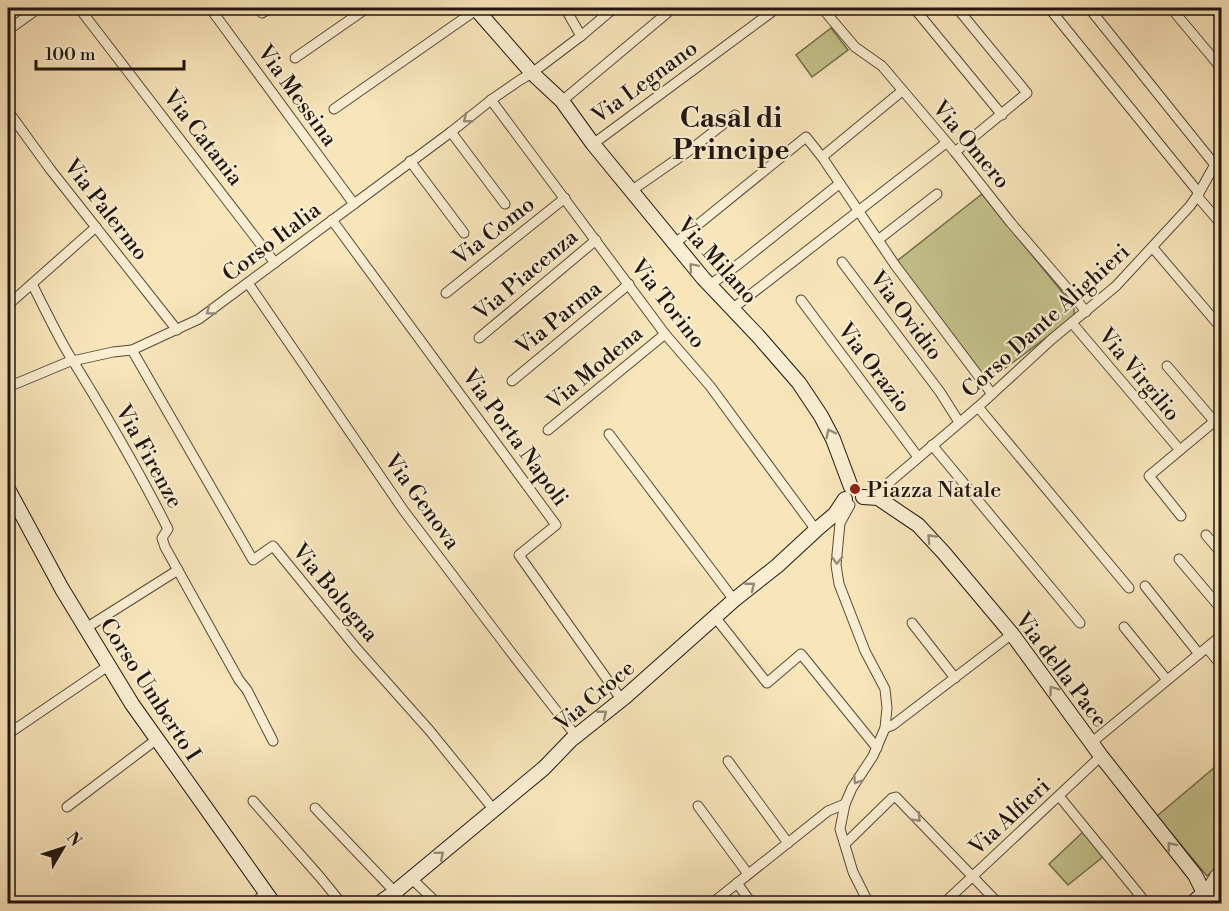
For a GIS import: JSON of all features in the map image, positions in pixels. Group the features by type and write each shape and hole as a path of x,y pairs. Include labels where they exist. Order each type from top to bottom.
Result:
{"street":[{"path":"8,30 39,8"},
{"name":"Via Catania","path":"80,8 275,263"},
{"name":"Via Messina","path":"210,8 354,204"},
{"path":"295,58 367,8"},
{"path":"565,8 581,36"},
{"name":"Corso Italia","path":"8,387 68,362 132,350 199,319 491,100 532,73 614,8"},
{"path":"562,101 673,8"},
{"name":"Via Legnano","path":"593,144 777,8"},
{"name":"Via Omero","path":"822,8 855,47 882,66 1086,312"},
{"path":"914,8 1002,115"},
{"path":"955,152 1027,93 957,8"},
{"path":"1049,8 1221,225"},
{"path":"1089,8 1215,165"},
{"path":"1171,8 1221,69"},
{"path":"334,109 476,9"},
{"name":"Via Milano","path":"476,9 532,73 562,101 593,144 674,244 799,383 833,439 849,497"},
{"path":"822,157 902,91"},
{"name":"Via Torino","path":"491,100 665,334 710,386 816,530"},
{"name":"Via Palermo","path":"8,111 177,330"},
{"path":"631,191 735,116"},
{"path":"451,132 505,204"},
{"path":"674,244 806,137 895,265 992,394"},
{"path":"732,309 946,143"},
{"name":"Corso Dante Alighieri","path":"868,497 978,407 1052,339 1116,286 1153,248 1198,195 1221,152"},
{"path":"410,161 464,233"},
{"path":"710,285 839,184"},
{"path":"878,240 937,194"},
{"name":"Via Como","path":"446,293 565,198"},
{"name":"Via Porta Napoli","path":"332,220 556,525 519,555 621,699"},
{"path":"8,305 96,227"},
{"name":"Via Piacenza","path":"479,338 596,240"},
{"path":"1153,248 1221,329"},
{"name":"Via Ovidio","path":"842,262 940,392 959,422"},
{"name":"Via Genova","path":"248,283 404,511 576,736"},
{"name":"Via Firenze","path":"32,284 168,529 162,538 165,547 273,741"},
{"name":"Via Parma","path":"512,381 629,284"},
{"name":"Via Orazio","path":"801,300 918,457"},
{"name":"Via Virgilio","path":"1072,323 1179,450"},
{"name":"Via Modena","path":"548,430 665,334"},
{"name":"Via Bologna","path":"132,350 253,560 273,546 494,810"},
{"path":"1167,366 1218,418 1149,476 1181,516"},
{"path":"978,407 1129,588"},
{"path":"609,434 734,600"},
{"path":"932,445 1080,623"},
{"name":"Corso Umberto I","path":"8,490 62,589 132,704 270,898"},
{"path":"868,497 857,505 849,497 840,523 836,565 839,584 861,640 885,689 887,708 885,728 873,756 852,788 845,804 840,830 853,872 869,903"},
{"name":"Via Croce","path":"378,903 395,892 544,768 576,736 734,600 777,566 835,514 849,497"},
{"name":"Via della Pace","path":"868,497 878,498 918,525 944,553 1012,634 1091,743 1195,875 1204,893"},
{"path":"1206,535 1221,554"},
{"path":"1179,559 1221,610"},
{"path":"86,628 178,570"},
{"path":"1145,586 1203,651 1221,666"},
{"path":"715,617 767,683 801,654 877,748"},
{"path":"912,623 955,678"},
{"path":"1124,627 1167,680"},
{"path":"885,728 893,725 1012,634"},
{"path":"1091,743 1221,635"},
{"path":"8,734 108,666"},
{"path":"68,807 157,739"},
{"name":"Via Alfieri","path":"943,903 1101,756"},
{"path":"728,762 788,843"},
{"path":"1059,796 1147,903"},
{"path":"845,844 892,798 896,797 999,903"},
{"path":"253,801 342,903"},
{"path":"711,903 828,811 845,804"},
{"path":"698,806 748,874"},
{"path":"315,808 395,892"},
{"path":"1191,903 1204,893 1215,875 1221,870"},
{"path":"411,878 438,903"},
{"path":"737,883 752,903"},
{"path":"1204,893 1221,892"},
{"path":"1204,893 1218,903"},
{"path":"253,903 270,898"}],"shaded area":[{"path":"831,28 848,50 812,77 796,55"},
{"path":"982,194 1074,309 1074,317 988,381 897,261"},
{"path":"1221,762 1221,864 1207,876 1157,816"},
{"path":"1084,831 1104,856 1068,885 1049,864"}],"place":[{"name":"Piazza Natale","path":"855,489"}],"district":[{"name":"Casal di Principe","path":"731,133"}]}
